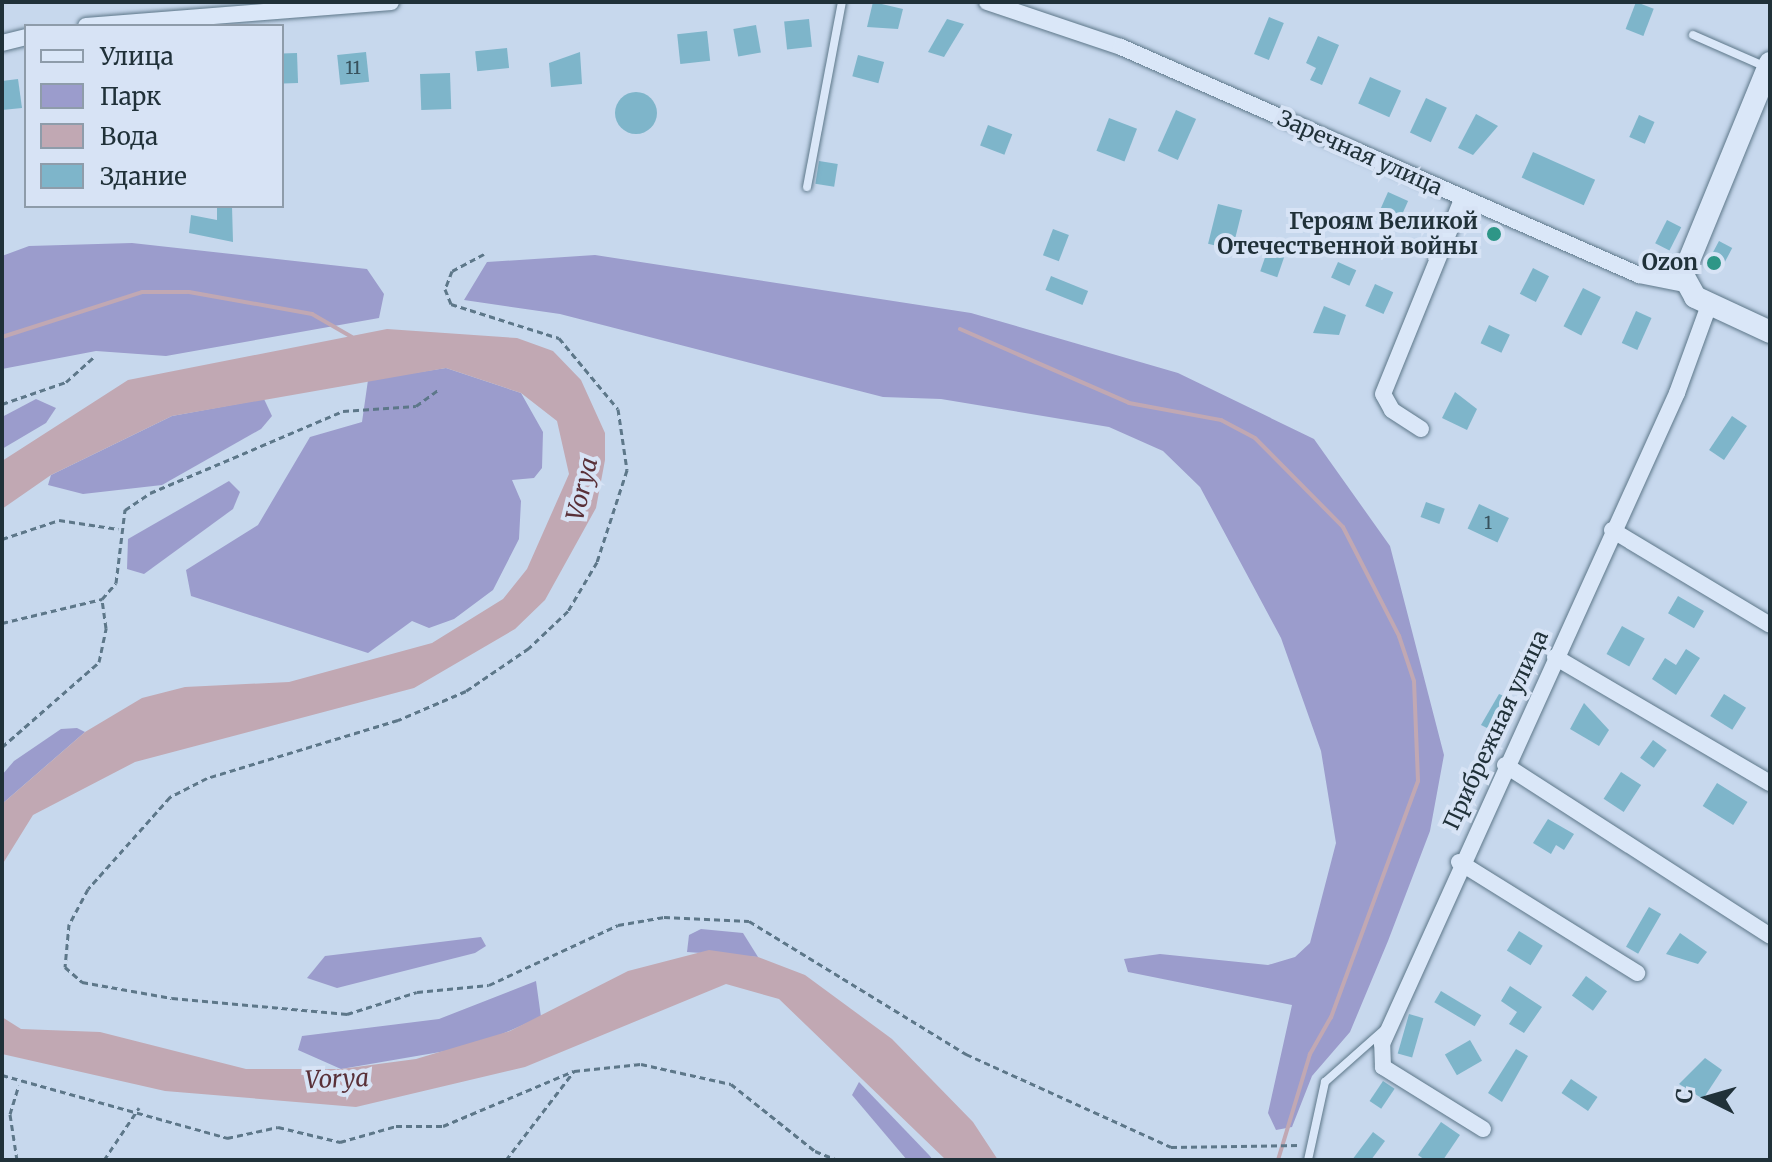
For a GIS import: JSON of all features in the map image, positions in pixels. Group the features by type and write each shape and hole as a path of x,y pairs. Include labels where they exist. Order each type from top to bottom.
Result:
{"street":[{"path":"111,24 391,2"},
{"name":"Заречная улица","path":"987,2 1121,47 1639,275 1685,284"},
{"path":"2,43 24,38"},
{"path":"1769,65 1685,264 1685,284 1709,305 1770,332"},
{"path":"1421,429 1392,410 1383,394 1462,199"},
{"name":"Прибрежная улица","path":"1483,1129 1383,1067 1378,1059 1459,862 1555,657 1709,305"},
{"path":"1612,530 1770,625"},
{"path":"1555,657 1770,783"},
{"path":"1505,765 1770,936"},
{"path":"1459,862 1637,973"}],"lane":[{"path":"807,187 842,2"},
{"path":"1693,35 1769,65"},
{"path":"1308,1160 1325,1082 1390,1026"}],"path":[{"path":"484,254 452,271 445,289 451,304 559,338 618,409 627,470 597,562 568,611 529,648 466,691 398,720 207,778 170,797 88,889 69,924 65,967 82,982 172,998 347,1014 417,992 478,989 618,925 664,917 749,921 966,1054 1171,1147 1257,1151 1311,1143"},
{"path":"2,404 28,389 66,382 94,357"},
{"path":"2,623 102,599 116,583 118,529 125,510 150,493 343,411 416,406 438,390"},
{"path":"2,539 59,520 118,529"},
{"path":"2,747 99,662 106,628 102,599"},
{"path":"2,1075 19,1085 139,1108 227,1138 278,1127 340,1142 396,1126 443,1126 574,1071 641,1064 700,1073 731,1084 815,1151 837,1160"},
{"path":"506,1160 574,1071"},
{"path":"17,1160 10,1114 19,1085"},
{"path":"104,1160 139,1108"}],"green space":[{"path":"132,243 367,269 384,294 379,318 166,356 96,351 2,369 2,256 29,246"},
{"path":"595,255 971,313 1178,373 1314,439 1390,546 1444,755 1430,831 1388,941 1350,1032 1312,1076 1292,1127 1276,1130 1268,1113 1292,1005 1128,972 1124,959 1160,954 1268,965 1295,957 1310,943 1336,843 1321,751 1281,638 1200,487 1163,451 1109,427 941,399 883,397 560,314 464,300 487,262"},
{"path":"446,368 521,393 543,432 542,468 534,478 512,480 521,501 519,539 493,590 454,619 429,628 412,621 368,653 191,596 186,570 258,525 310,437 362,422 368,380"},
{"path":"36,399 56,408 46,423 2,449 2,417"},
{"path":"264,399 272,416 261,429 162,485 83,494 48,485 51,475 172,416"},
{"path":"229,481 240,492 233,509 144,574 127,569 128,539"},
{"path":"77,728 85,732 2,804 2,775 14,761 61,729"},
{"path":"701,929 743,933 758,957 687,952 689,935"},
{"path":"481,937 486,946 475,953 337,988 307,978 325,956"},
{"path":"536,981 541,1017 475,1046 341,1069 298,1050 302,1036 439,1019"},
{"path":"859,1082 933,1160 907,1160 852,1095"}],"water":[{"name":"Vorya","path":"387,329 517,338 553,351 581,380 605,433 605,460 596,508 545,600 515,629 414,688 135,762 33,815 2,865 2,804 85,732 142,698 185,687 289,682 432,643 503,599 527,569 569,474 557,421 521,393 446,368 172,416 51,475 2,509 2,461 128,380"},
{"name":"Vorya","path":"709,950 758,957 805,975 892,1039 973,1122 998,1160 946,1160 779,999 726,984 525,1067 356,1107 165,1091 2,1054 2,1017 21,1029 100,1032 246,1069 341,1069 416,1059 510,1031 628,971"}],"building":[{"path":"873,2 903,9 898,29 867,27"},
{"path":"1636,2 1654,9 1643,36 1626,29"},
{"path":"1269,17 1284,23 1269,60 1254,54"},
{"path":"809,19 812,47 787,49 784,22"},
{"path":"947,19 964,24 944,57 928,52"},
{"path":"756,25 761,53 738,57 733,29"},
{"path":"707,31 710,61 680,64 677,34"},
{"path":"1318,36 1339,45 1322,85 1310,80 1316,68 1306,63"},
{"path":"507,48 509,68 477,71 475,51"},
{"path":"366,52 369,82 340,85 337,55"},
{"path":"580,52 582,84 551,87 549,63"},
{"path":"284,53 297,53 298,83 284,83"},
{"path":"858,55 884,62 878,83 852,76"},
{"path":"450,73 451,109 421,110 420,74"},
{"path":"1370,77 1401,91 1389,117 1358,103"},
{"path":"18,79 22,108 2,110 2,81"},
{"path":"636,92 651,98 657,113 651,128 636,134 621,128 615,113 621,98"},
{"path":"1426,98 1447,108 1431,142 1410,132"},
{"path":"1176,110 1196,119 1178,160 1158,151"},
{"path":"1476,114 1498,126 1473,155 1458,148"},
{"path":"1639,115 1655,122 1645,144 1629,137"},
{"path":"1109,118 1137,129 1124,161 1096,151"},
{"path":"988,125 1012,134 1004,155 980,146"},
{"path":"1533,152 1595,180 1584,205 1522,178"},
{"path":"819,161 838,164 834,187 815,184"},
{"path":"1388,192 1408,201 1396,228 1376,219"},
{"path":"1218,204 1242,210 1232,250 1208,244"},
{"path":"217,208 232,208 233,242 189,233 191,215 217,220"},
{"path":"1667,220 1681,227 1669,250 1655,243"},
{"path":"1053,229 1069,235 1059,261 1043,255"},
{"path":"1719,241 1732,248 1719,273 1706,266"},
{"path":"1270,243 1287,249 1277,277 1260,271"},
{"path":"1338,262 1356,270 1349,286 1331,278"},
{"path":"1533,268 1549,276 1536,302 1520,294"},
{"path":"1051,276 1088,291 1082,305 1045,290"},
{"path":"1375,284 1393,292 1384,314 1365,306"},
{"path":"1583,288 1601,297 1581,335 1563,326"},
{"path":"1324,306 1346,315 1339,335 1313,333"},
{"path":"1636,311 1652,318 1637,350 1622,343"},
{"path":"1489,325 1510,335 1501,353 1481,343"},
{"path":"1455,392 1477,409 1467,430 1442,418"},
{"path":"1732,416 1747,426 1724,460 1709,450"},
{"path":"1426,502 1445,509 1439,524 1421,517"},
{"path":"1479,504 1509,518 1497,542 1468,528"},
{"path":"1678,596 1704,611 1694,628 1668,613"},
{"path":"1622,626 1645,639 1629,667 1606,654"},
{"path":"1686,649 1700,658 1676,695 1652,679 1665,658 1676,665"},
{"path":"1499,694 1514,700 1499,734 1481,725"},
{"path":"1724,694 1746,708 1732,730 1710,716"},
{"path":"1584,703 1609,730 1599,746 1570,729"},
{"path":"1653,740 1667,750 1654,768 1640,758"},
{"path":"1621,772 1641,785 1624,812 1604,799"},
{"path":"1717,783 1748,802 1733,825 1703,806"},
{"path":"1548,819 1574,834 1564,850 1556,845 1551,854 1533,843"},
{"path":"1649,907 1661,914 1638,954 1626,947"},
{"path":"1519,931 1543,946 1531,965 1507,951"},
{"path":"1680,933 1707,952 1698,964 1666,954"},
{"path":"1586,976 1607,991 1593,1011 1572,995"},
{"path":"1510,986 1542,1007 1524,1033 1509,1024 1517,1012 1501,1001"},
{"path":"1441,991 1481,1015 1475,1026 1434,1002"},
{"path":"1409,1014 1423,1018 1412,1058 1398,1053"},
{"path":"1470,1040 1482,1061 1457,1075 1445,1054"},
{"path":"1516,1049 1528,1056 1502,1102 1488,1093"},
{"path":"1705,1058 1722,1070 1703,1099 1679,1084"},
{"path":"1571,1079 1598,1097 1588,1111 1561,1093"},
{"path":"1383,1081 1395,1089 1381,1109 1370,1101"},
{"path":"1441,1122 1460,1135 1443,1160 1425,1160 1418,1155"},
{"path":"1373,1132 1385,1141 1371,1160 1352,1160"}],"waterway":[{"path":"2,337 142,292 189,292 312,314 352,337"},
{"path":"960,329 1129,403 1221,420 1255,438 1343,527 1399,636 1414,681 1418,781 1331,1017 1310,1054 1278,1160"}],"place":[{"name":"Героям Великой Отечественной войны","path":"1494,234"},
{"name":"Ozon","path":"1714,263"}]}
